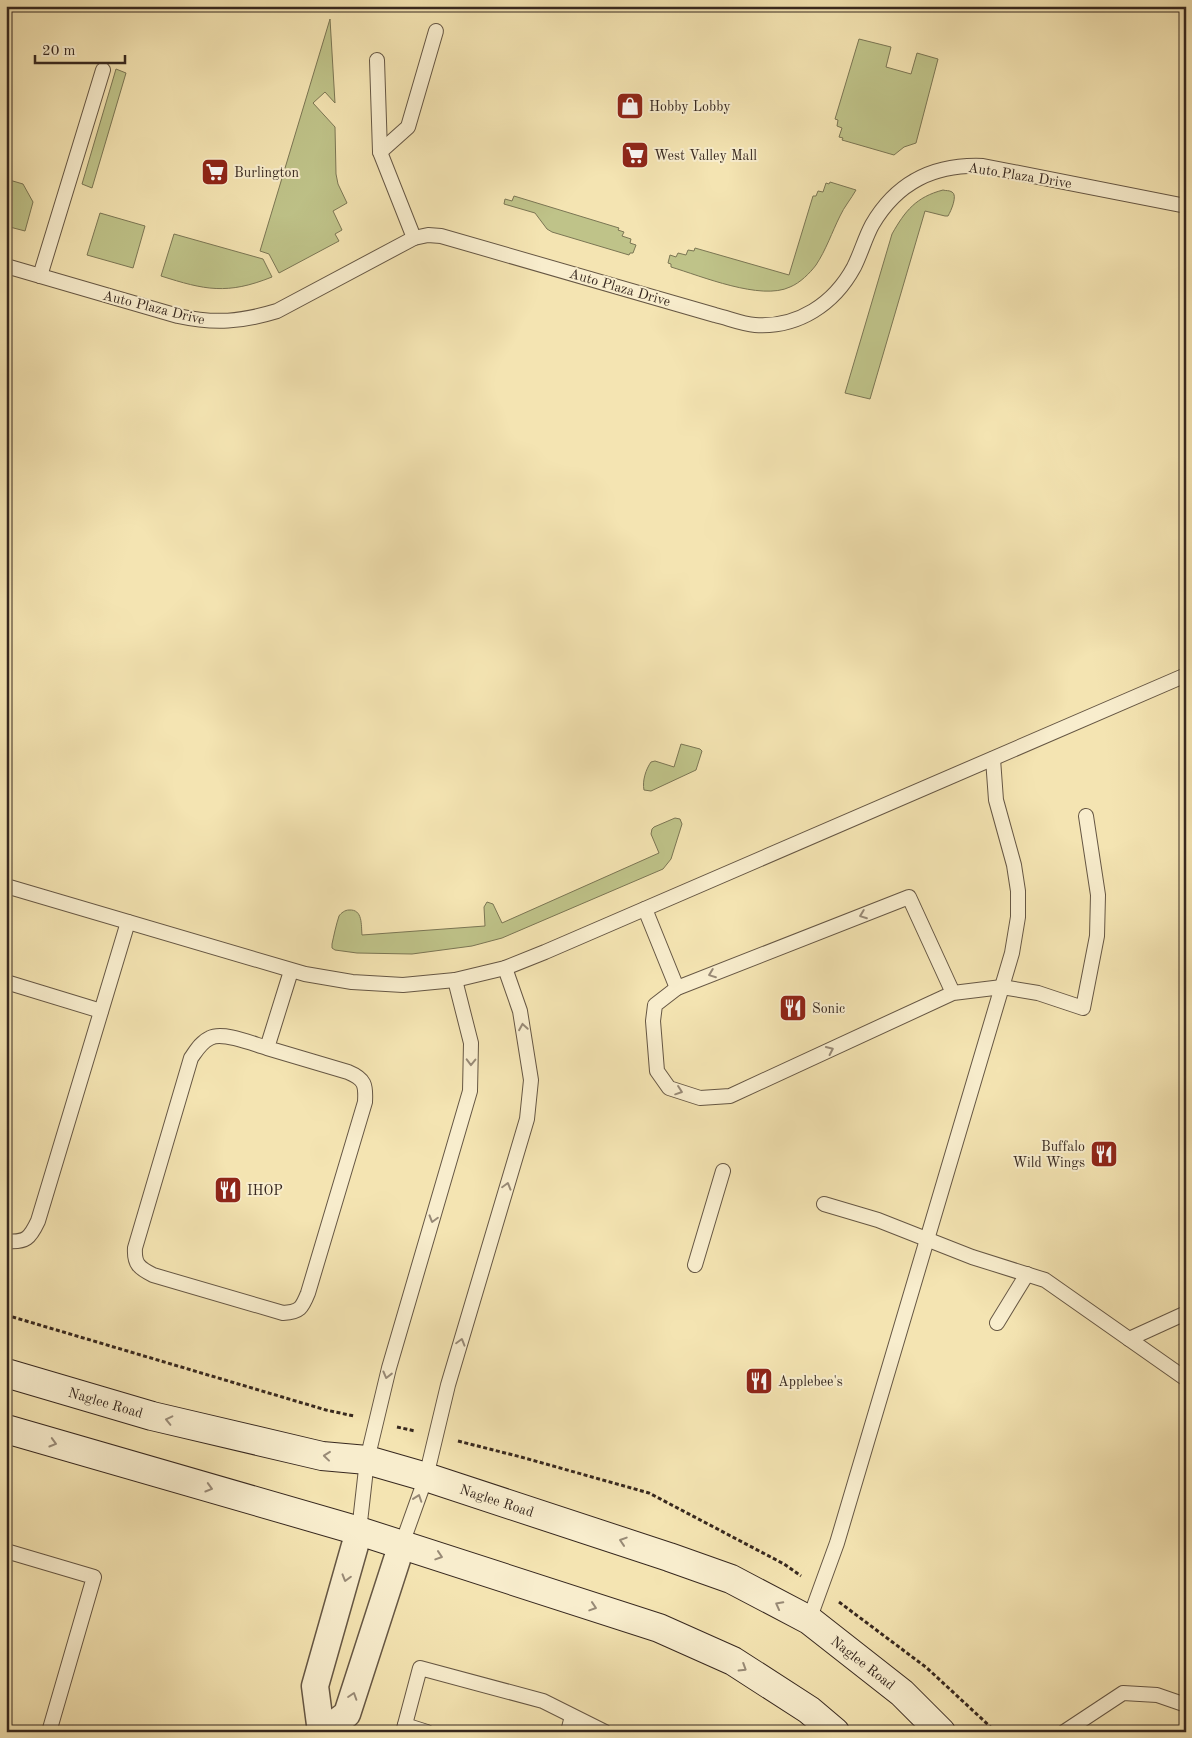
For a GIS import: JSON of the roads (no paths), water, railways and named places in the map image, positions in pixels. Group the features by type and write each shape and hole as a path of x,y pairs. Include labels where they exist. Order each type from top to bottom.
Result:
{"main road":[{"name":"Naglee Road","path":"6,1373 152,1416 322,1456 367,1460 426,1476 669,1556 731,1579 809,1620 902,1693 941,1732"},
{"path":"6,1429 402,1544 658,1628 733,1662 809,1710 835,1732"}],"street":[{"path":"359,1531 315,1686 322,1732 347,1714 402,1544"}],"lane":[{"path":"380,152 408,127 436,32"},
{"path":"377,60 380,152 414,238"},
{"path":"40,276 102,70"},
{"name":"Auto Plaza Drive","path":"6,266 178,316 201,321 226,322 253,319 277,311 414,238 428,235 454,238 754,325 777,324 803,318 824,305 839,290 854,267 872,226 884,207 907,185 928,173 963,165 983,166 1186,206"},
{"path":"6,886 291,971 352,982 403,985 455,980 505,968 1186,675"},
{"path":"809,1620 837,1543 1012,952 1018,918 1018,891 1014,866 996,800 993,759"},
{"path":"953,992 908,897 677,988 655,1005 653,1021 657,1070 669,1088 700,1098 730,1096 953,992 1002,987 1038,993 1083,1008 1097,936 1098,895 1086,816"},
{"path":"645,909 677,988"},
{"path":"6,1242 19,1242 31,1236 38,1221 128,922"},
{"path":"402,1544 426,1476 448,1385 527,1119 531,1080 520,1011 505,968"},
{"path":"267,1048 291,971"},
{"path":"359,1531 367,1460 389,1368 470,1091 471,1043 455,980"},
{"path":"6,982 101,1011"},
{"path":"222,1035 267,1048 348,1072 359,1077 366,1087 365,1102 308,1293 303,1306 294,1313 283,1313 153,1275 141,1269 134,1258 135,1248 191,1058 210,1037 222,1035"},
{"path":"694,1265 723,1171"},
{"path":"824,1204 878,1220 972,1257 1045,1280 1186,1379"},
{"path":"997,1323 1027,1274"},
{"path":"1129,1339 1186,1313"},
{"path":"7,1555 94,1577 49,1732"},
{"path":"427,1732 404,1728 420,1668 543,1701 605,1732"},
{"path":"1064,1732 1123,1693 1157,1695 1186,1705"},
{"path":"568,1732 572,1716"}],"place":[{"name":"Hobby Lobby","path":"630,106"},
{"name":"West Valley Mall","path":"635,155"},
{"name":"Burlington","path":"215,172"},
{"name":"Sonic","path":"793,1008"},
{"name":"Buffalo Wild Wings","path":"1104,1154"},
{"name":"IHOP","path":"228,1190"},
{"name":"Applebee's","path":"759,1381"}]}
